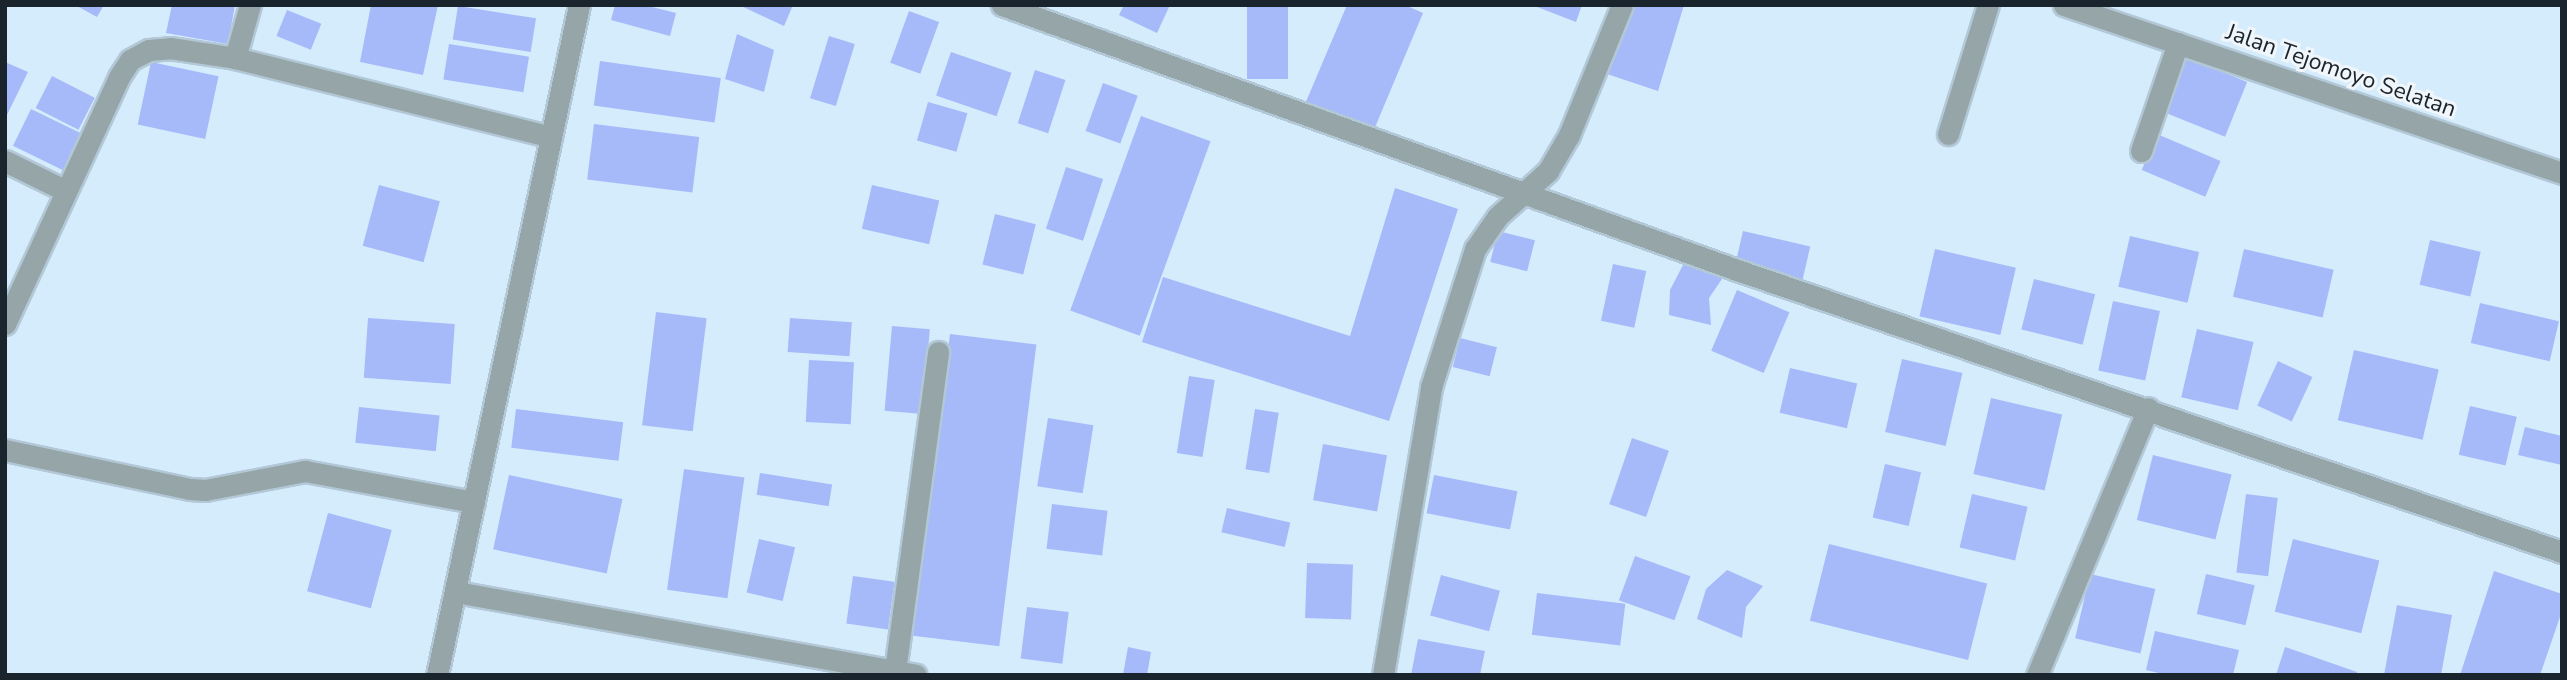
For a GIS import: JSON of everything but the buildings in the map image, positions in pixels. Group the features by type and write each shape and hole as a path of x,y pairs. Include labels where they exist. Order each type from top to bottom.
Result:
{"street":[{"path":"235,58 250,5"},
{"path":"437,675 579,5"},
{"path":"1002,5 1524,193 2562,552"},
{"path":"1382,675 1431,387 1475,249 1497,217 1548,171 1569,135 1622,5"},
{"path":"1948,134 1988,5"},
{"name":"Jalan Tejomoyo Selatan","path":"2064,5 2562,173"},
{"path":"2141,150 2178,43"},
{"path":"5,324 130,60 149,50 170,48 235,58 551,137"},
{"path":"5,161 66,191"},
{"path":"895,671 938,352"},
{"path":"2037,675 2148,408"},
{"path":"5,450 190,489 205,490 305,471 474,502"},
{"path":"456,592 916,675"}]}
